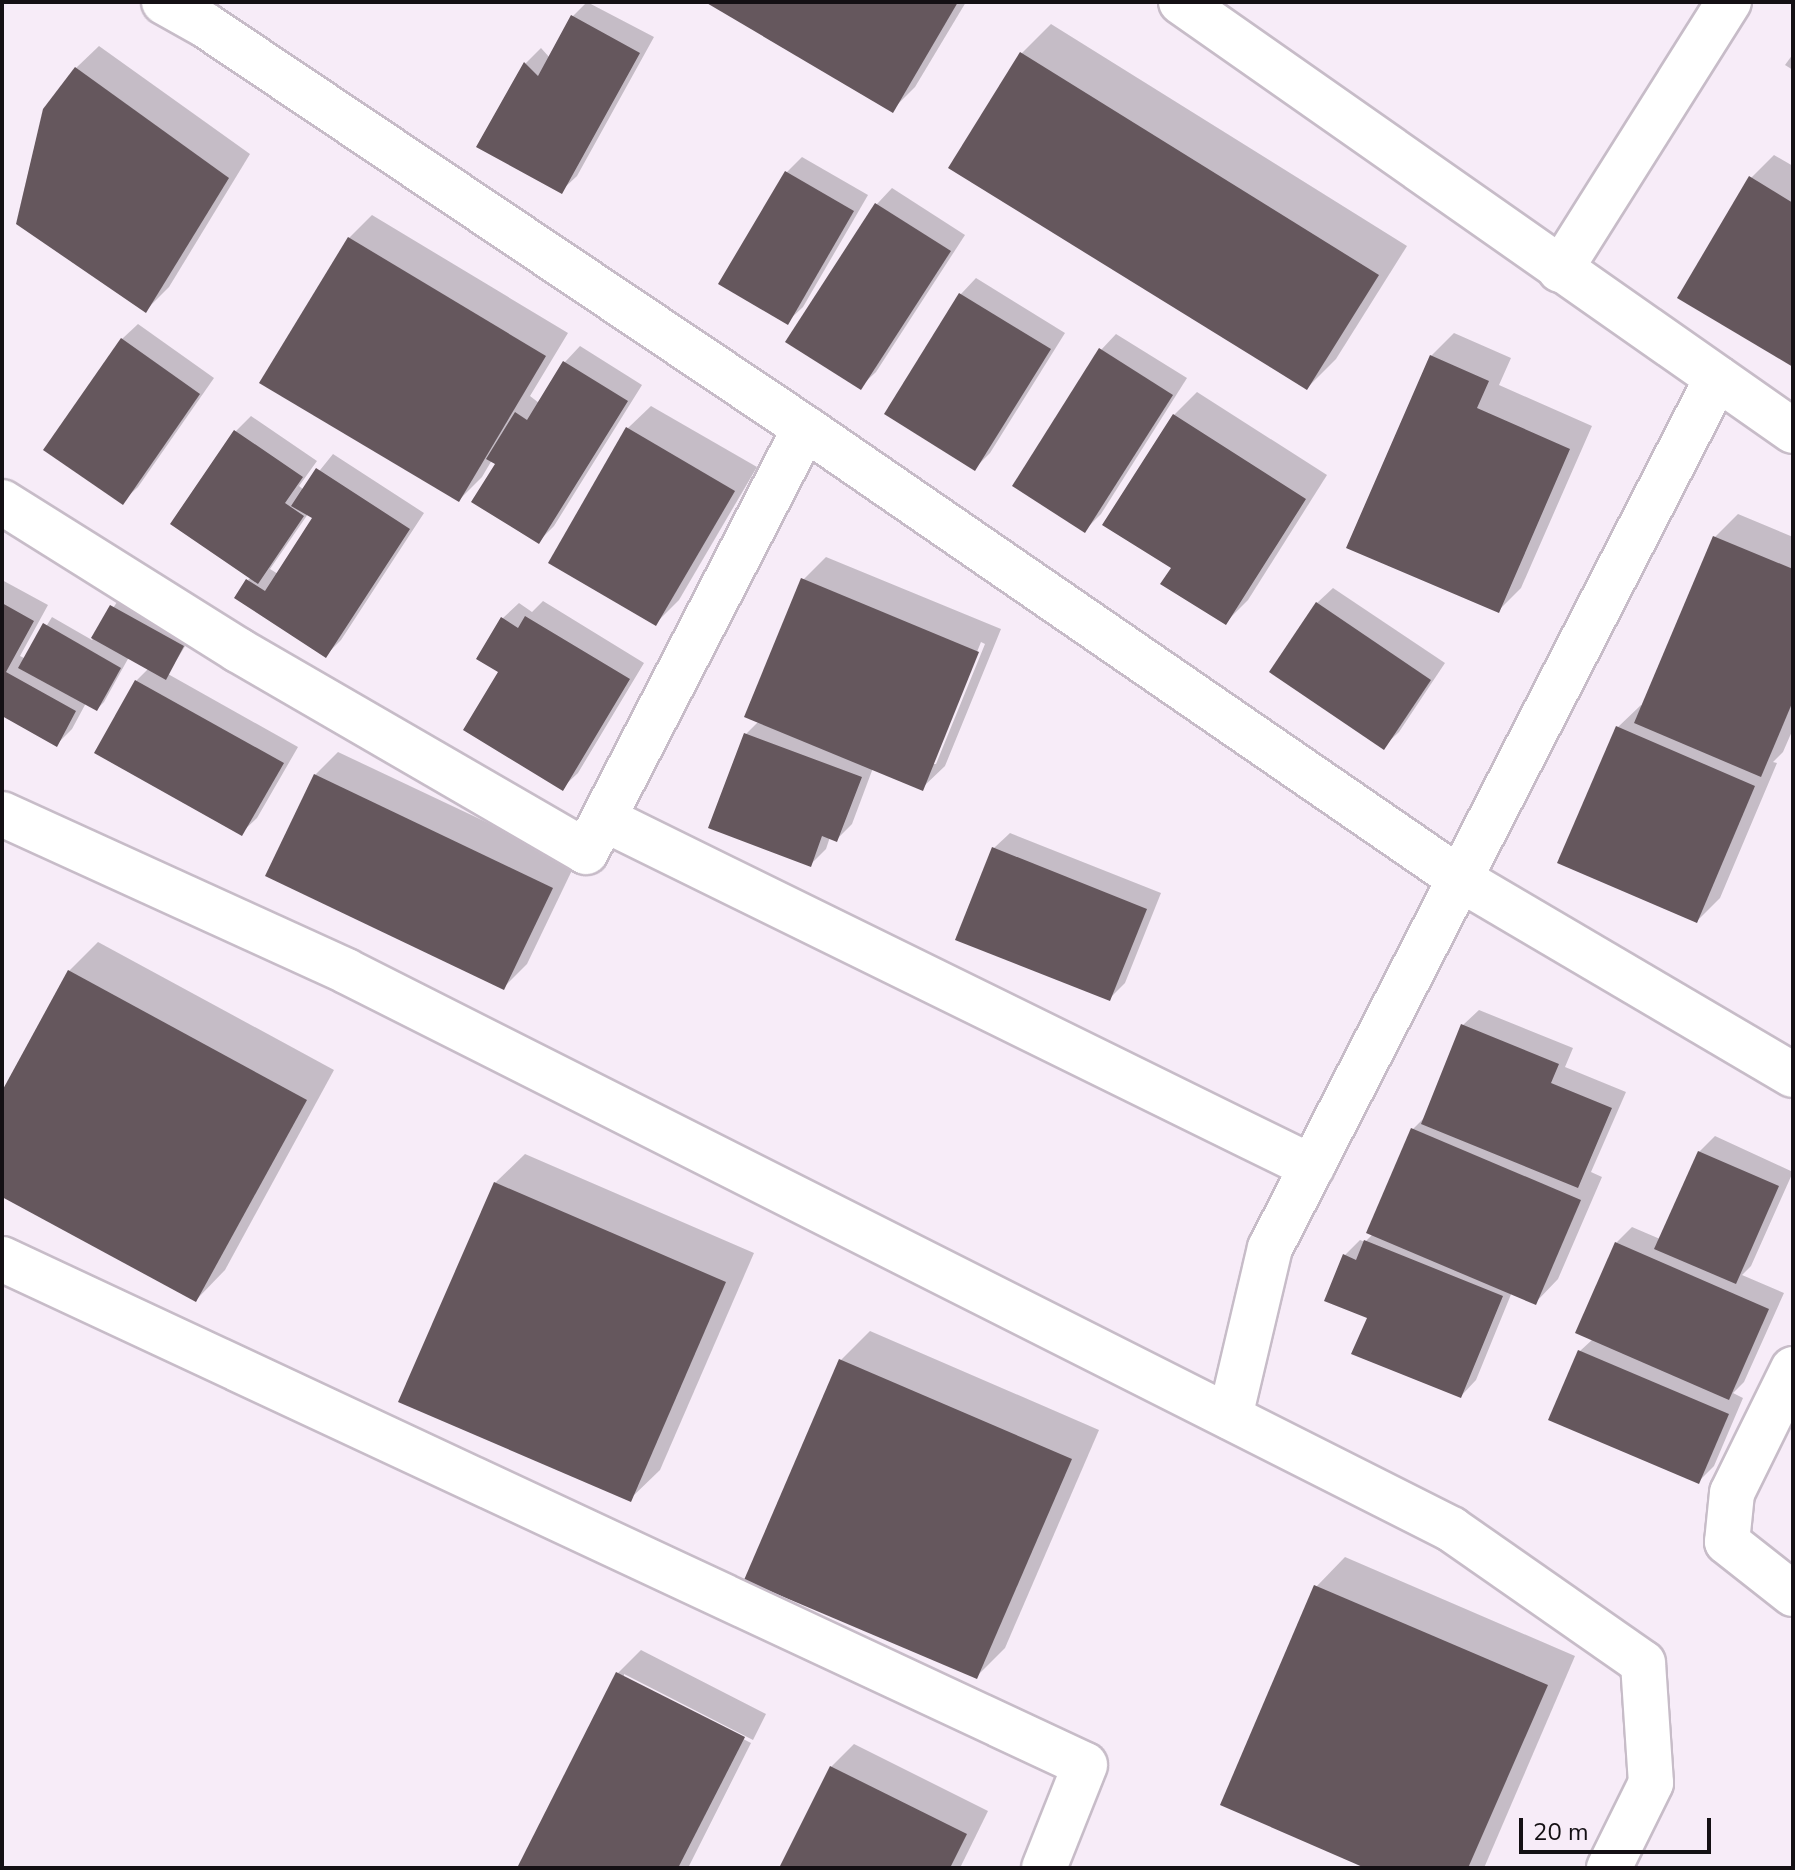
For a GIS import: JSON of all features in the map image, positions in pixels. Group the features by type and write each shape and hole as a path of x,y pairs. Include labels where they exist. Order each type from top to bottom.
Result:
{"street":[{"path":"164,2 212,14 805,428 1460,879 1793,1075"},
{"path":"1181,2 1793,431"},
{"path":"1560,270 1729,2"},
{"path":"1230,1417 1270,1248 1717,378"},
{"path":"2,502 238,650 586,852 805,428"},
{"path":"2,814 346,971 1451,1529 1643,1663 1651,1783 1609,1868"},
{"path":"604,819 1312,1167"},
{"path":"2,1259 1085,1765 1044,1868"},
{"path":"1793,1369 1732,1493 1727,1542 1793,1594"}],"building":[{"path":"705,2 958,2 893,113"},
{"path":"571,15 640,53 562,194 476,147 524,62 538,76"},
{"path":"1020,52 1379,275 1307,390 948,168"},
{"path":"75,67 229,178 146,313 16,224 43,109"},
{"path":"785,171 854,211 788,325 718,284"},
{"path":"1749,176 1793,203 1793,367 1677,298"},
{"path":"875,203 951,251 861,390 785,342"},
{"path":"348,237 546,356 459,502 259,383"},
{"path":"959,293 1051,349 975,471 884,414"},
{"path":"121,338 200,394 123,505 43,450"},
{"path":"1099,348 1173,395 1085,533 1012,486"},
{"path":"1430,355 1489,381 1477,408 1570,449 1499,613 1346,548"},
{"path":"563,361 628,401 539,544 471,502 495,464 486,459 515,412 527,420"},
{"path":"1173,414 1306,499 1226,625 1160,584 1171,568 1102,525"},
{"path":"626,427 735,491 656,626 548,563"},
{"path":"234,430 303,477 285,503 304,516 258,584 170,524"},
{"path":"316,468 410,529 326,658 234,598 246,579 265,591 312,518 291,506"},
{"path":"1713,536 1793,569 1793,701 1761,777 1634,723"},
{"path":"801,578 979,652 923,791 744,717"},
{"path":"1316,602 1431,680 1384,750 1269,672"},
{"path":"2,603 34,621 6,672 76,711 57,747 2,716"},
{"path":"110,605 184,646 166,680 91,638"},
{"path":"525,616 630,679 563,791 463,730 498,672 476,659 501,617 518,628"},
{"path":"43,623 121,668 97,711 18,668"},
{"path":"135,680 284,763 242,836 94,753"},
{"path":"1616,726 1755,786 1697,923 1557,863"},
{"path":"744,733 862,777 837,842 822,836 811,867 708,828"},
{"path":"314,774 553,888 504,990 265,876"},
{"path":"992,847 1147,909 1110,1001 955,940"},
{"path":"68,970 307,1100 196,1302 2,1197 2,1091"},
{"path":"1461,1024 1559,1064 1551,1083 1612,1108 1578,1188 1421,1124"},
{"path":"1411,1128 1581,1200 1536,1305 1366,1233"},
{"path":"1698,1151 1779,1186 1736,1284 1654,1249"},
{"path":"494,1182 726,1282 631,1502 398,1402"},
{"path":"1364,1240 1503,1296 1461,1398 1351,1354 1367,1318 1324,1301 1343,1254 1356,1260"},
{"path":"1615,1242 1769,1309 1729,1400 1575,1333"},
{"path":"1578,1350 1729,1414 1699,1484 1548,1420"},
{"path":"839,1359 1072,1459 977,1679 744,1580"},
{"path":"1314,1585 1548,1685 1468,1868 1365,1868 1220,1805"},
{"path":"616,1672 745,1737 678,1868 517,1868"},
{"path":"830,1766 967,1834 950,1868 779,1868"}]}
